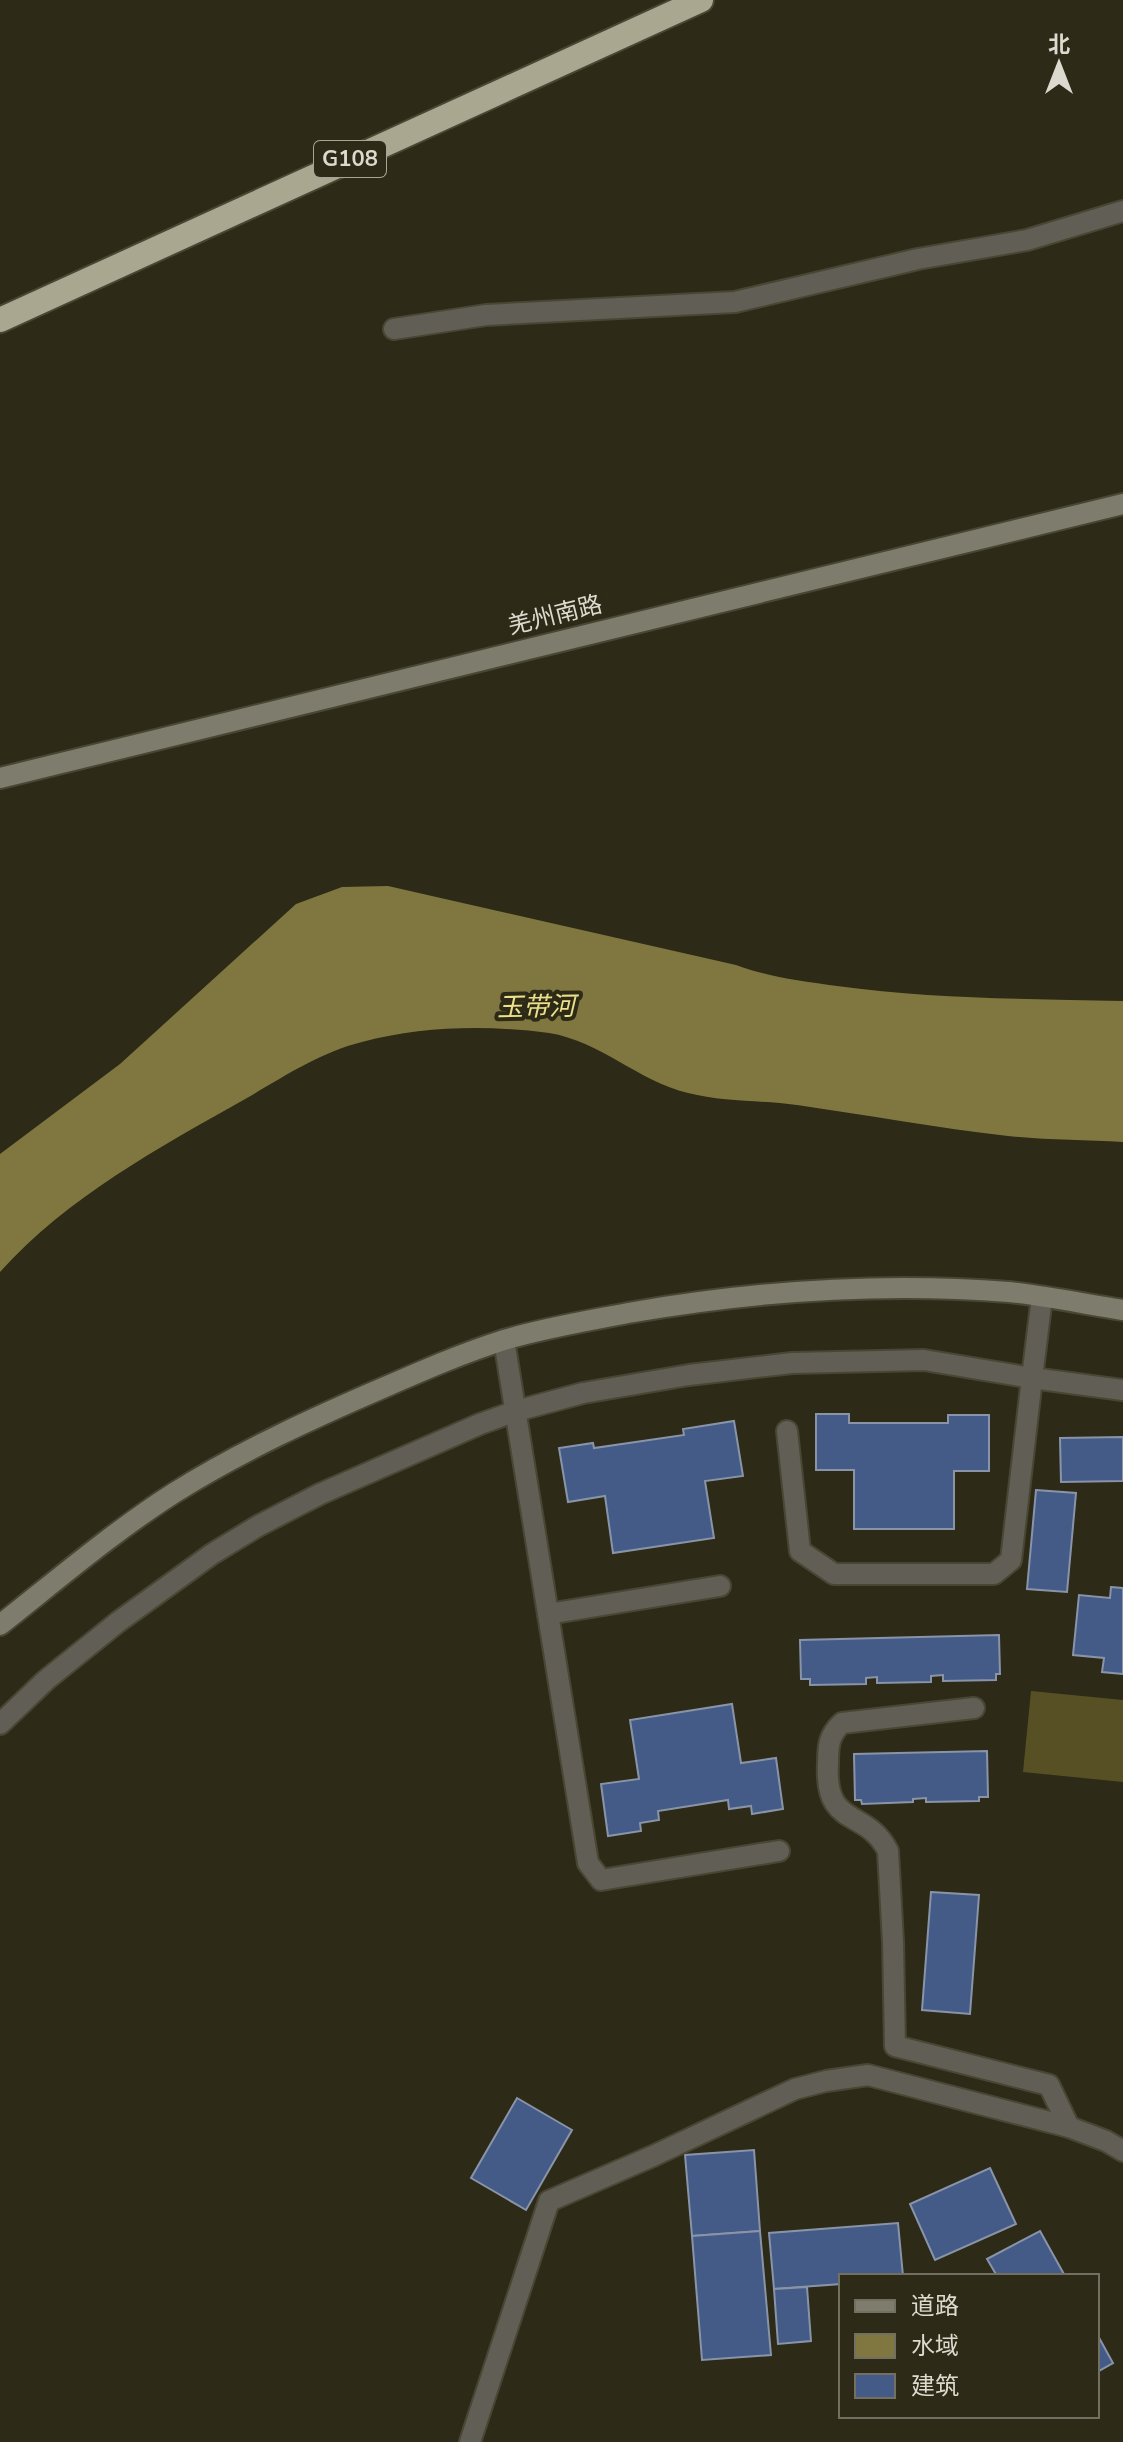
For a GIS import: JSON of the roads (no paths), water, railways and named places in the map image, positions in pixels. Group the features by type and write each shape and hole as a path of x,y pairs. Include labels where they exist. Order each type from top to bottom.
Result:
{"highway":[{"name":"G108","path":"0,320 701,0"}],"street":[{"path":"394,329 486,315 735,302 918,259 1027,240 1123,211"},
{"name":"羌州南路","path":"0,778 1123,504"},
{"path":"0,1625 75,1565 173,1494 224,1464 359,1398 504,1340 568,1324 679,1305 786,1292 926,1289 1011,1293 1123,1310"},
{"path":"787,1431 800,1551 834,1574 994,1574 1011,1560 1042,1297"},
{"path":"504,1340 588,1863 601,1880 779,1851"},
{"path":"0,1724 46,1680 118,1622 212,1554 320,1494 516,1411 583,1393 689,1375 792,1363 924,1360 1123,1390"},
{"path":"548,1614 720,1586"},
{"path":"974,1708 842,1723 833,1731 829,1742 827,1786 837,1807 883,1841 888,1851 895,2046 1049,2085 1069,2127"},
{"path":"470,2442 549,2201 795,2089 868,2075 1069,2127 1123,2151"}],"water":[{"name":"玉带河","path":"388,886 798,980 944,996 1123,1001 1123,1142 1008,1136 797,1105 701,1096 652,1080 568,1037 502,1029 431,1030 347,1046 288,1074 116,1175 55,1220 0,1272 0,1154 120,1064 296,904 342,887"}]}
